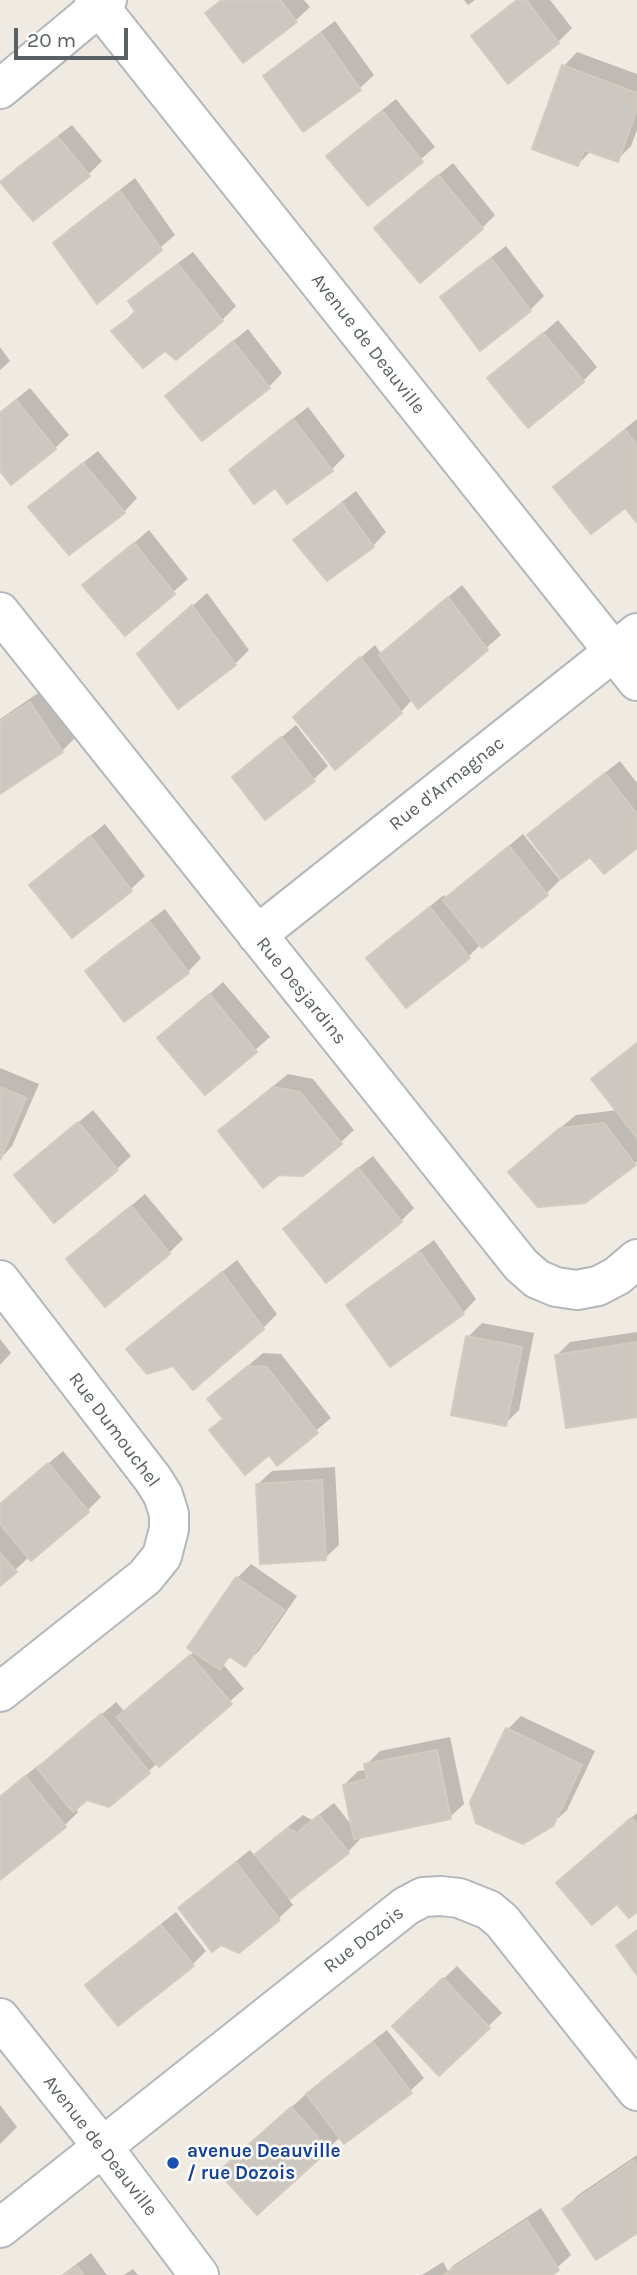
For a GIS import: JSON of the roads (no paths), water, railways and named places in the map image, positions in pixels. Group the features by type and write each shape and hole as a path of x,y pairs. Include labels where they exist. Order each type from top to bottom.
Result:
{"street":[{"path":"0,89 100,2"},
{"name":"Avenue de Deauville","path":"100,2 629,655"},
{"name":"Rue Desjardins","path":"0,612 521,1265 537,1279 556,1287 577,1290 598,1286 617,1276 637,1259"},
{"name":"Rue d'Armagnac","path":"257,935 629,655"},
{"name":"Rue Dumouchel","path":"0,1280 153,1479 163,1495 169,1514 169,1529 162,1556 145,1577 0,1692"},
{"name":"Rue Dozois","path":"0,2228 406,1906 423,1897 459,1898 489,1910 502,1921 637,2091"},
{"name":"Avenue de Deauville","path":"0,2018 102,2146 199,2275"}],"place":[{"name":"avenue Deauville / rue Dozois","path":"173,2163"}]}
